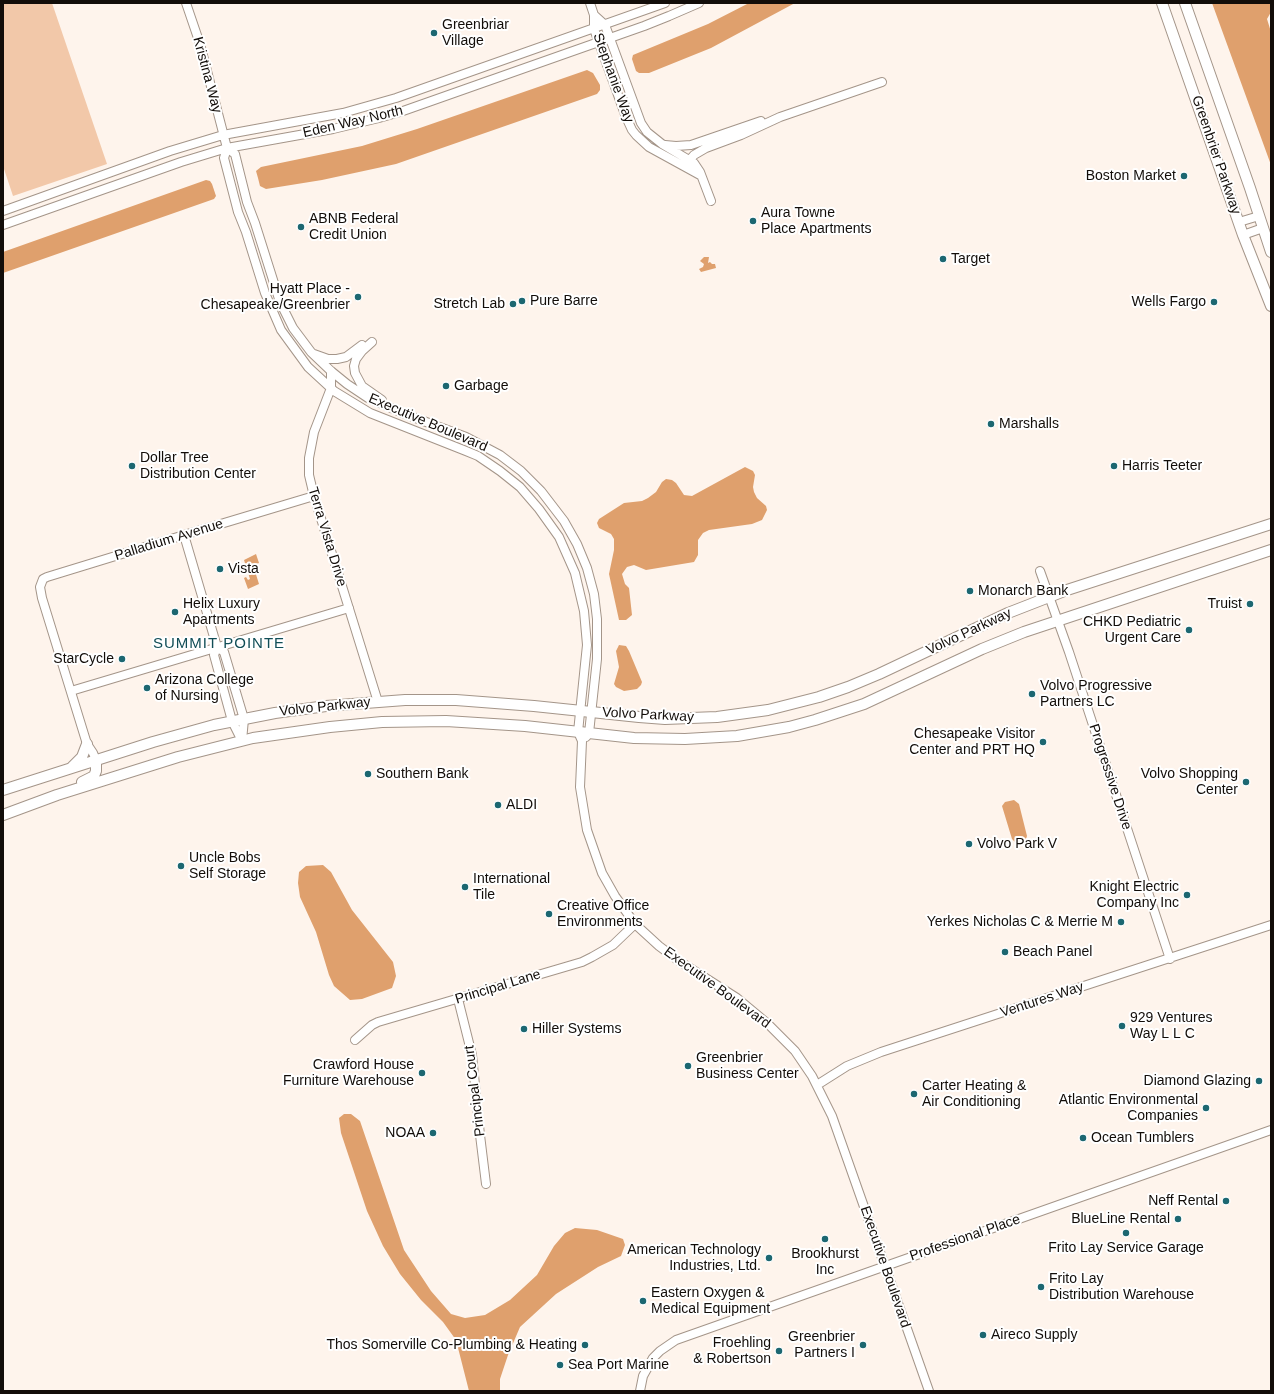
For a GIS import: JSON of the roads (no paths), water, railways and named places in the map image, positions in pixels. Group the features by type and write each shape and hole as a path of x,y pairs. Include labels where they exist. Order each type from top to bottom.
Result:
{"main road":[{"name":"Greenbrier Parkway","path":"1162,3 1239,222 1271,306"},
{"name":"Greenbrier Parkway","path":"1185,3 1271,252"},
{"name":"Volvo Parkway","path":"3,790 167,738 232,721 300,709 378,702 424,700 477,701 639,717 691,718 743,714 794,704 831,693 867,679 989,622 1049,597 1271,524"},
{"name":"Volvo Parkway","path":"4,815 56,795 153,764 242,741 317,728 404,721 446,721 479,723 580,736 589,733 634,738 685,740 737,736 789,727 827,717 864,704 1005,639 1058,620 1271,550"},
{"path":"69,769 82,757 87,744"},
{"path":"4,815 17,805 90,779 95,774 96,760"}],"street":[{"name":"Kristina Way","path":"186,3 200,44 227,148"},
{"name":"Stephanie Way","path":"590,3 594,15 594,29 632,130 649,147 698,168 711,201"},
{"name":"Eden Way North","path":"3,211 170,151 223,135 369,107 665,3"},
{"name":"Eden Way North","path":"3,225 181,162 227,148 333,129 379,118 599,42 669,16 699,3"},
{"name":"Stephanie Way","path":"594,15 605,25 638,118 647,132 684,161"},
{"path":"684,161 700,151 741,135 780,117 882,82"},
{"path":"662,144 676,146 691,145 761,121 780,117"},
{"path":"684,161 691,150 720,139 734,130"},
{"name":"Executive Boulevard","path":"589,733 598,646 596,606 587,568 577,544 564,521 541,490 521,471 500,455 466,437 368,398 347,384 312,353 292,328 280,302 246,197 235,154 227,148 223,157 238,212 272,311 281,330 295,351 331,388 370,413 478,456 510,478 543,513 555,531 570,560 582,599 586,645 581,711 580,787 583,813 589,838 602,873 635,924 670,955 737,998 767,1023 795,1051 817,1085 832,1116 929,1391"},
{"path":"1239,222 1259,216"},
{"path":"1244,234 1263,228"},
{"path":"312,353 328,358 342,358 350,355 364,344 372,342 356,359 354,366 355,373 362,386 394,409"},
{"name":"Terra Vista Drive","path":"331,371 331,388 317,421 309,458 309,475 314,496 378,702"},
{"name":"Palladium Avenue","path":"71,691 42,598 40,587 45,578 314,496"},
{"path":"184,535 217,647 214,656 232,721 242,741"},
{"name":"Progressive Drive","path":"1040,571 1084,697 1170,959"},
{"path":"96,760 87,744 71,691 349,608"},
{"path":"217,647 224,652 244,719 242,741"},
{"name":"Principal Lane","path":"355,1040 372,1025 378,1022 582,962 613,945 635,924"},
{"name":"Ventures Way","path":"817,1085 833,1074 862,1059 1271,925"},
{"name":"Principal Court","path":"458,999 472,1055 486,1184"},
{"name":"Professional Place","path":"640,1391 643,1376 653,1358 676,1340 1271,1130"}],"place":[{"name":"Greenbriar Village","path":"434,33"},
{"name":"Boston Market","path":"1184,176"},
{"name":"Aura Towne Place Apartments","path":"753,221"},
{"name":"ABNB Federal Credit Union","path":"301,227"},
{"name":"Target","path":"943,259"},
{"name":"Hyatt Place - Chesapeake/Greenbrier","path":"358,297"},
{"name":"Pure Barre","path":"522,301"},
{"name":"Wells Fargo","path":"1214,302"},
{"name":"Stretch Lab","path":"513,304"},
{"name":"Garbage","path":"446,386"},
{"name":"Marshalls","path":"991,424"},
{"name":"Dollar Tree Distribution Center","path":"132,466"},
{"name":"Harris Teeter","path":"1114,466"},
{"name":"Vista","path":"220,569"},
{"name":"Monarch Bank","path":"970,591"},
{"name":"Truist","path":"1250,604"},
{"name":"Helix Luxury Apartments","path":"175,612"},
{"name":"CHKD Pediatric Urgent Care","path":"1189,630"},
{"name":"StarCycle","path":"122,659"},
{"name":"Arizona College of Nursing","path":"147,688"},
{"name":"Volvo Progressive Partners LC","path":"1032,694"},
{"name":"Chesapeake Visitor Center and PRT HQ","path":"1043,742"},
{"name":"Southern Bank","path":"368,774"},
{"name":"Volvo Shopping Center","path":"1246,782"},
{"name":"ALDI","path":"498,805"},
{"name":"Volvo Park V","path":"969,844"},
{"name":"Uncle Bobs Self Storage","path":"181,866"},
{"name":"International Tile","path":"465,887"},
{"name":"Knight Electric Company Inc","path":"1187,895"},
{"name":"Creative Office Environments","path":"549,914"},
{"name":"Yerkes Nicholas C & Merrie M","path":"1121,922"},
{"name":"Beach Panel","path":"1005,952"},
{"name":"929 Ventures Way L L C","path":"1122,1026"},
{"name":"Hiller Systems","path":"524,1029"},
{"name":"Greenbrier Business Center","path":"688,1066"},
{"name":"Crawford House Furniture Warehouse","path":"422,1073"},
{"name":"Diamond Glazing","path":"1259,1081"},
{"name":"Carter Heating & Air Conditioning","path":"914,1094"},
{"name":"Atlantic Environmental Companies","path":"1206,1108"},
{"name":"NOAA","path":"433,1133"},
{"name":"Ocean Tumblers","path":"1083,1138"},
{"name":"Neff Rental","path":"1226,1201"},
{"name":"BlueLine Rental","path":"1178,1219"},
{"name":"Frito Lay Service Garage","path":"1126,1233"},
{"name":"Brookhurst Inc","path":"825,1239"},
{"name":"American Technology Industries, Ltd.","path":"769,1258"},
{"name":"Frito Lay Distribution Warehouse","path":"1041,1287"},
{"name":"Eastern Oxygen & Medical Equipment","path":"643,1301"},
{"name":"Aireco Supply","path":"983,1335"},
{"name":"Thos Somerville Co-Plumbing & Heating","path":"585,1345"},
{"name":"Greenbrier Partners I","path":"863,1345"},
{"name":"Froehling & Robertson","path":"779,1351"},
{"name":"Sea Port Marine","path":"560,1365"}],"district":[{"name":"SUMMIT POINTE","path":"219,644"}]}
